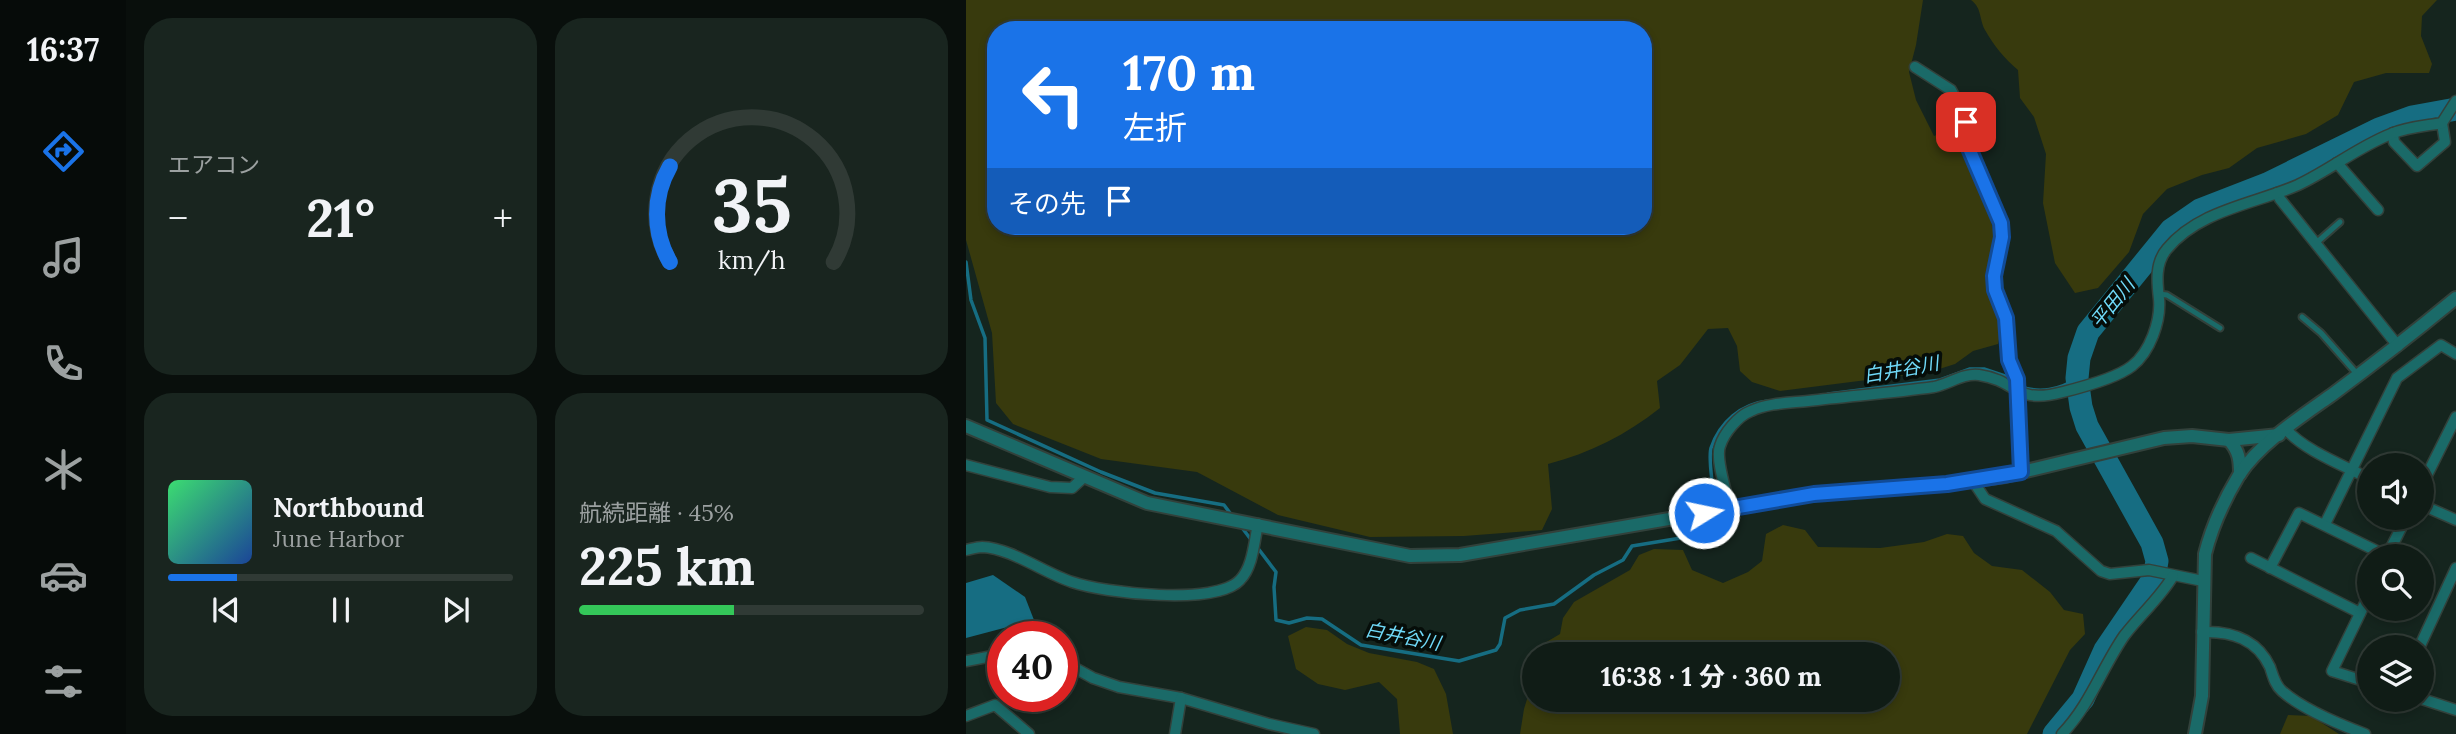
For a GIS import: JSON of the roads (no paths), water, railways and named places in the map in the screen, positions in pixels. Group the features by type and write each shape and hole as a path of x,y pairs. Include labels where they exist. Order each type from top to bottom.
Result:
{"street":[{"path":"1915,67 1951,90 1965,116 1968,146 2001,223 2002,237 1994,276 1995,290 2006,318 2009,360 2016,374 2019,393 2021,472"},
{"path":"2393,133 2394,142 2417,166 2445,142 2443,120 2455,102"},
{"path":"1730,508 1719,456 1720,446 1737,420 1749,411 1795,402 1933,387 1969,375 1996,379 2019,393 2038,397 2067,391 2120,373 2143,355 2158,318 2157,273 2160,261 2165,250 2182,235 2230,208 2277,193 2393,133 2443,120"},
{"path":"2337,163 2378,210"},
{"path":"2277,193 2398,346"},
{"path":"2195,734 2202,696 2205,554 2210,532 2240,474 2283,432 2398,346 2456,298"},
{"path":"2325,524 2397,378 2441,345 2456,354"},
{"path":"2434,461 2456,417"},
{"path":"966,426 1014,444 1147,503 1383,552 1438,557 1814,494 1973,481 2164,438 2192,436 2229,440 2283,432 2357,472"},
{"path":"2229,440 2240,457 2240,474"},
{"path":"966,465 1051,487 1072,488 1084,477"},
{"path":"1973,481 1985,499 2056,531 2101,571 2110,574 2149,570 2203,581"},
{"path":"2434,510 2456,520"},
{"path":"2270,568 2299,513 2364,544"},
{"path":"966,550 982,547 1005,553 1072,582 1110,591 1212,594 1240,580 1249,564 1258,524"},
{"path":"2251,558 2357,612"},
{"path":"2424,635 2456,568"},
{"path":"2062,734 2087,704 2102,670 2125,636 2173,576"},
{"path":"2357,619 2332,671 2357,679"},
{"path":"2202,632 2238,635 2252,643 2264,657 2280,690 2341,725 2365,734"},
{"path":"966,662 987,657"},
{"path":"1078,670 1119,687 1181,698 1269,724 1314,734"},
{"path":"1175,734 1181,698"},
{"path":"2434,703 2456,710"},
{"path":"966,716 995,705 1029,734"}],"lane":[{"path":"2315,244 2340,222"},
{"path":"2158,295 2167,295 2220,328"},
{"path":"2302,317 2321,333 2358,375"}],"water":[{"path":"993,575 1025,597 1034,620 987,621 987,632 966,638 966,583"}],"waterway":[{"name":"平田川","path":"2054,734 2083,699 2105,650 2154,578 2157,561 2152,543 2087,426 2081,407 2077,378 2079,358 2088,332 2171,230 2200,210 2267,184 2379,129 2412,117 2456,109"},
{"name":"白井谷川","path":"966,262 971,300 985,338 987,420 1101,472 1155,493 1224,505 1233,517"},
{"name":"白井谷川","path":"1828,394 1940,380 1970,369 1984,369 2014,382"},
{"name":"白井谷川","path":"2020,386 2049,390 2077,378"},
{"name":"白井谷川","path":"1714,498 1710,459 1711,448 1720,430 1740,410 1768,401"},
{"name":"白井谷川","path":"1240,525 1252,541"},
{"name":"白井谷川","path":"1257,547 1276,572 1276,620 1289,623 1307,618 1322,619 1361,645 1459,661 1496,650 1500,644 1505,618 1520,610 1554,604 1594,575 1623,560 1632,546 1693,536"}]}
